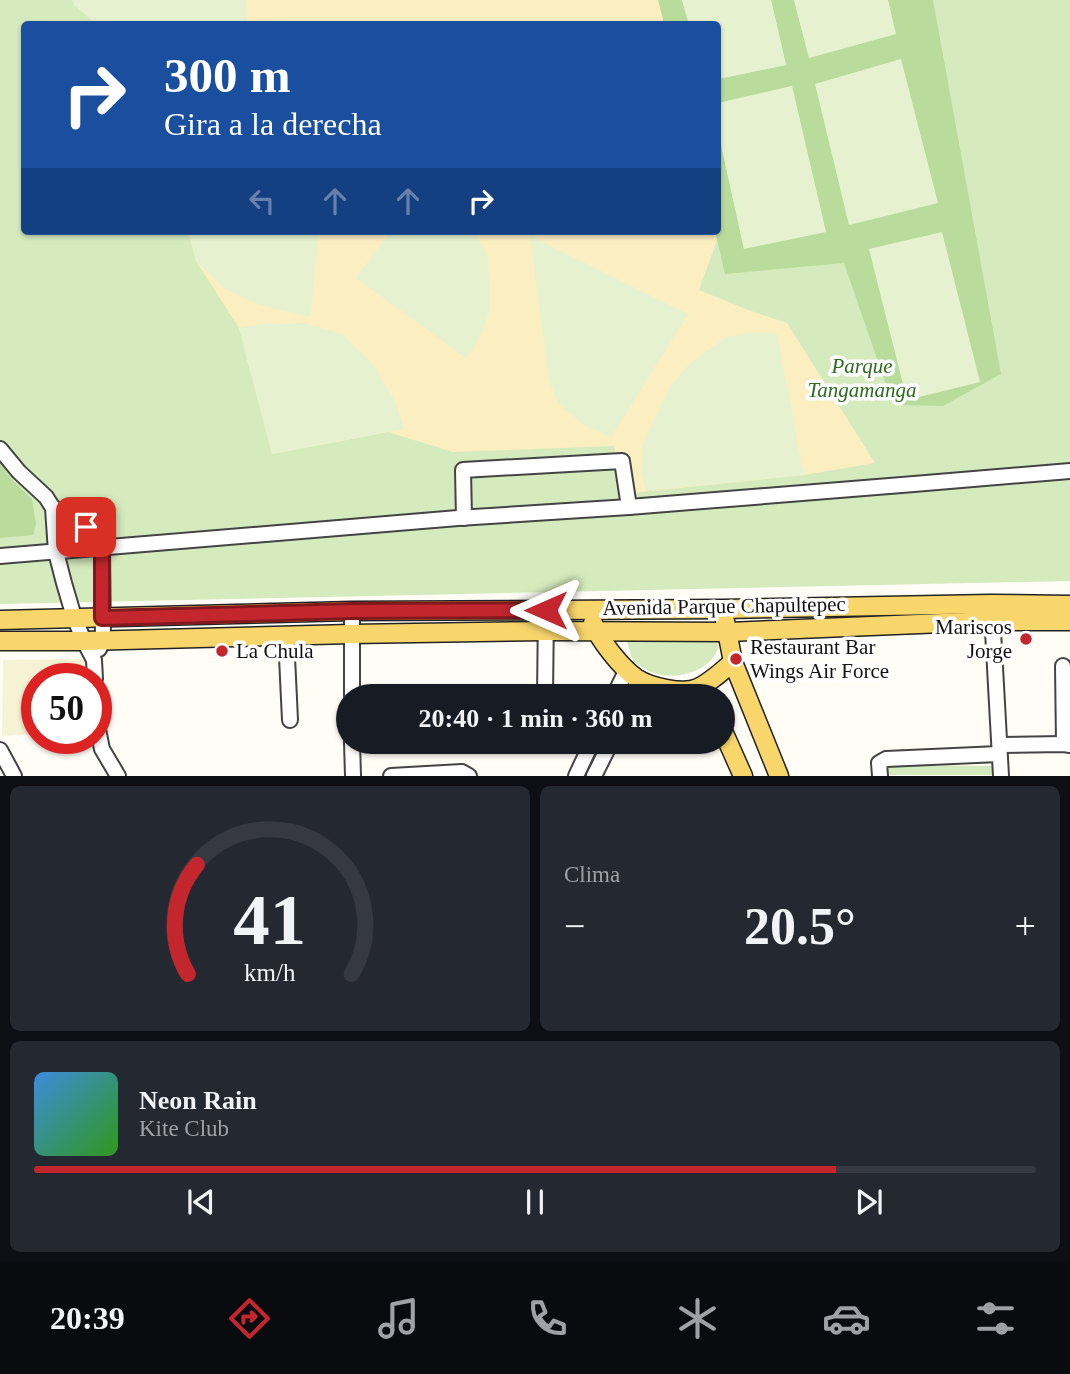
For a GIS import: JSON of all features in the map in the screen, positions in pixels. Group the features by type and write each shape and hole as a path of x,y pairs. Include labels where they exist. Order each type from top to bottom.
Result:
{"main road":[{"name":"Avenida Parque Chapultepec","path":"0,641 547,631 728,632 1070,605"},
{"path":"589,609 596,631 634,676 636,684"},
{"name":"Avenida Parque Chapultepec","path":"0,620 352,611 723,609 992,613 1070,621"},
{"path":"723,609 733,662 779,775"},
{"path":"709,684 733,662"},
{"path":"733,754 743,775"}],"street":[{"path":"0,449 19,472 46,497 53,508 86,527 102,548 103,640 94,660"},
{"path":"464,518 463,470 476,469 622,461 629,507"},
{"path":"0,556 1070,471"},
{"path":"53,508 56,552 74,617 94,663"},
{"path":"545,684 546,610"},
{"path":"352,611 352,684"},
{"path":"992,613 1001,775"},
{"path":"286,636 289,720"},
{"path":"880,775 879,763 886,759 1067,745 1063,666"},
{"path":"620,684 627,669"},
{"path":"0,750 15,775"},
{"path":"105,754 118,775"},
{"path":"352,754 353,775"},
{"path":"576,775 586,754"},
{"path":"594,775 605,754"},
{"path":"391,775 462,772 469,775"}],"shaded area":[{"path":"87,659 87,663 21,663 21,735 2,736 3,660"}],"green space":[{"name":"Parque Tangamanga","path":"0,0 1070,0 1070,581 0,604"},
{"path":"72,0 246,0 247,21 92,21"},
{"path":"658,0 682,0 688,21 663,21"},
{"path":"682,0 771,0 786,65 721,78 721,21 688,21"},
{"path":"771,0 794,0 809,57 895,34 888,0 933,0 1001,374 943,406 893,405 844,263 725,274 716,235 721,235 721,145 744,249 792,86 721,102 721,78 786,65"},
{"path":"794,0 888,0 896,34 809,58"},
{"path":"901,59 938,203 849,225 815,84"},
{"path":"792,86 826,232 744,249 721,145 721,102"},
{"path":"942,232 980,382 907,400 869,249"},
{"path":"189,235 319,235 310,317 260,305 225,289 196,261"},
{"path":"388,235 477,235 488,258 490,310 478,341 466,358 356,278"},
{"path":"530,236 688,314 611,437 585,426 559,404 549,381"},
{"path":"303,323 342,334 373,364 396,403 404,429 272,454 239,328 263,324"},
{"path":"753,332 777,334 804,475 646,491 641,470 643,444 669,388 689,364 726,337"},
{"path":"0,464 32,499 36,524 33,535 0,538"},
{"path":"716,637 719,645 709,662 694,671 675,676 657,674 639,666 632,658 627,642 631,638"},
{"path":"881,765 992,766 992,775 885,775"}],"sand":[{"path":"246,0 658,0 663,21 247,21"},
{"path":"189,235 716,235 717,240 699,290 787,323 875,463 804,475 622,494 614,446 453,452 388,432 272,454 239,328 196,261"}],"place":[{"name":"Mariscos Jorge","path":"1026,639"},
{"name":"La Chula","path":"222,651"},
{"name":"Restaurant Bar Wings Air Force","path":"736,659"}],"route":[{"path":"86,527 102,548 102,618 352,611 546,610"}]}
